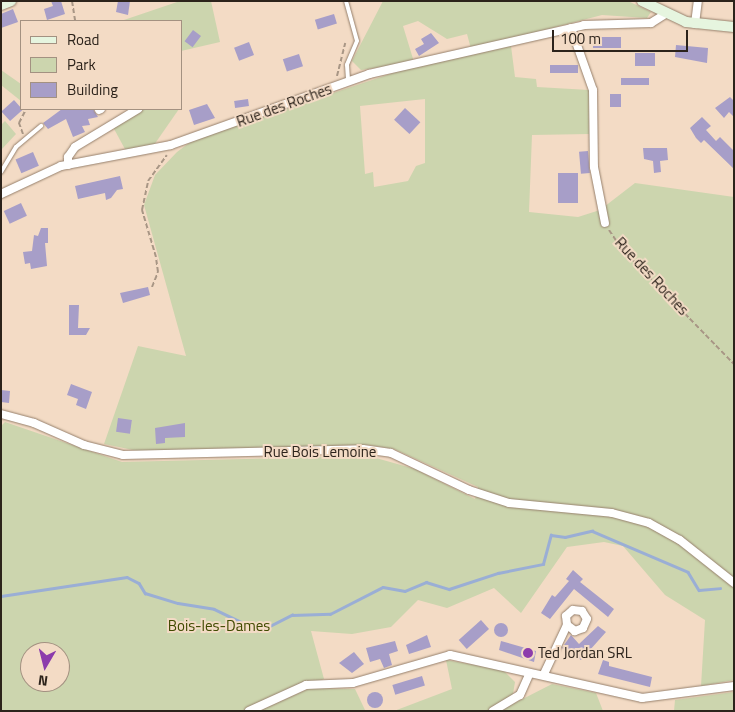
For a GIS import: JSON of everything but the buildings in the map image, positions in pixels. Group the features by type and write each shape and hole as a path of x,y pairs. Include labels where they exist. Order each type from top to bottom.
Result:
{"street":[{"path":"1,5 11,1"},
{"path":"642,1 695,24 734,28"},
{"path":"695,24 698,1"},
{"name":"Rue des Roches","path":"1,194 68,165 171,146 348,81 571,28 609,23 651,23 667,13"},
{"name":"Rue des Roches","path":"571,28 593,90 594,167 605,223"},
{"path":"68,165 68,157 76,147 136,110"},
{"name":"Rue Bois Lemoine","path":"1,414 34,423 84,445 124,455 363,449 391,453 469,490 509,503 612,514 649,523 680,540 734,583"},
{"path":"544,674 567,625"},
{"path":"249,711 306,685 354,683 450,655 530,673 544,674 642,698 734,686"},
{"path":"493,711 520,695 530,673"}],"lane":[{"path":"346,1 357,41 347,65 348,81"},
{"path":"1,172 12,152 41,126"}],"path":[{"path":"72,1 75,20"},
{"path":"26,110 20,123 26,138"},
{"path":"152,287 158,272 144,223 142,203 148,181 169,153 171,146"},
{"name":"Rue des Roches","path":"605,223 622,249 734,364"}],"green space":[{"path":"180,1 211,1 220,42 182,51 182,20 124,20"},
{"path":"383,1 628,1 651,12 647,18 602,15 471,49 467,34 447,39 418,21 403,26 414,62 361,70 352,61"},
{"name":"Bois-les-Dames","path":"511,46 515,77 536,79 537,87 589,90 589,134 532,135 529,212 578,217 600,210 635,183 734,197 734,680 701,686 705,620 665,595 623,546 604,542 567,547 521,613 494,588 447,608 418,600 391,627 352,634 311,631 324,679 245,711 1,711 1,426 5,422 122,462 369,456 415,469 475,499 478,487 394,449 368,445 143,452 104,444 138,346 186,356 144,205 155,175 177,152 193,140 399,71","holes":["425,99 425,163 416,166 408,181 374,187 373,172 365,174 360,106"]},
{"path":"1,70 20,83 20,100 1,85"},
{"path":"138,110 178,110 154,145 126,151 113,127"},
{"path":"5,121 16,134 1,150 1,125"},
{"path":"446,660 503,670 515,682 513,694 497,708 509,706 552,684 596,693 603,711 394,711 452,689"},
{"path":"310,688 355,689 365,710 259,711"},
{"path":"734,692 734,711 674,711 675,700"}],"waterway":[{"path":"1,596 127,577 139,583 145,593 178,603 214,609 260,631 292,615 330,614 383,587 405,591 426,582 449,589 498,573 543,564 551,535 565,537 592,531 688,572 699,590 720,588"}],"place":[{"name":"Ted Jordan SRL","path":"528,653"}]}
